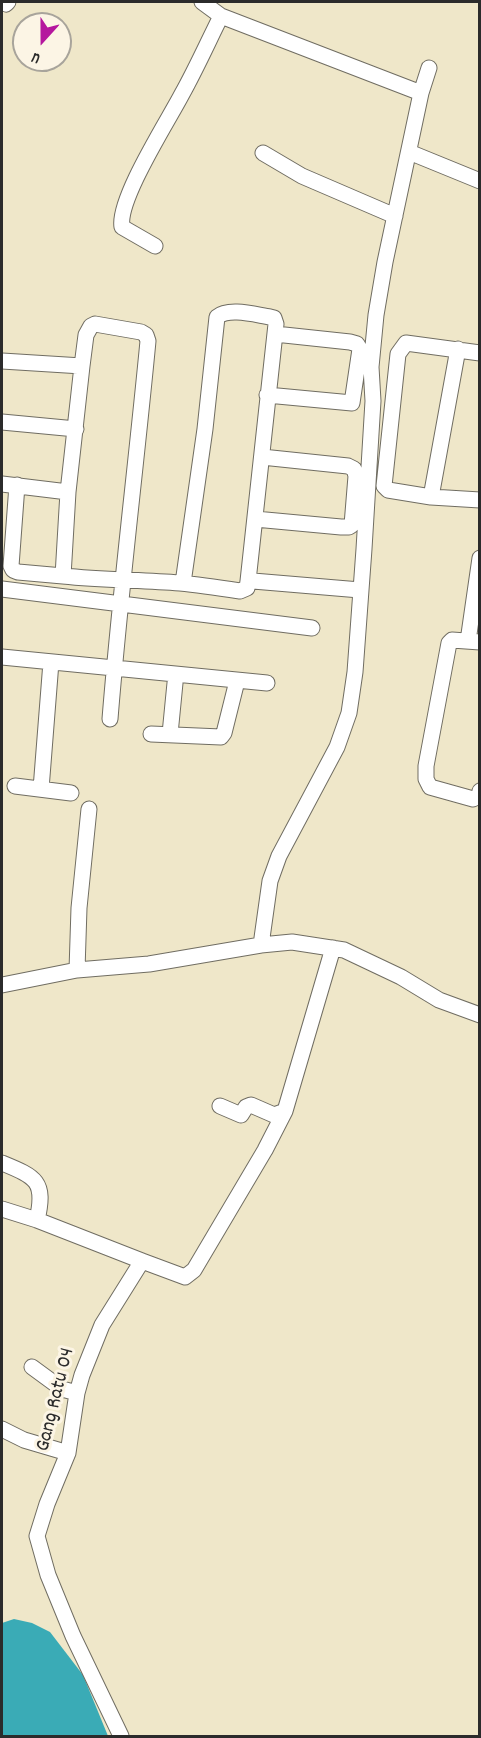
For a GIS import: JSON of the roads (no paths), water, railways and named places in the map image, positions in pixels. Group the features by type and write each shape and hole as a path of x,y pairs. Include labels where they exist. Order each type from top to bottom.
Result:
{"street":[{"path":"2,2 6,4 9,2"},
{"path":"202,2 221,16 421,93"},
{"path":"154,246 122,226 120,218 129,193 184,92 221,16"},
{"path":"261,945 270,881 279,856 337,747 349,713 356,672 373,401 371,367 375,315 421,93 429,68"},
{"path":"409,152 480,180"},
{"path":"263,153 302,176 395,216"},
{"path":"68,492 9,484 11,566 13,570 63,576 183,583 240,591 247,588 276,324 274,318 234,313 221,314 218,317 183,583"},
{"path":"63,576 68,492 86,335 91,326 96,324 141,332 146,335 148,341 110,719"},
{"path":"267,395 352,403 359,361 360,349 357,344 275,334"},
{"path":"480,353 406,343 399,354 384,486 386,489 431,497 480,500"},
{"path":"431,497 458,349"},
{"path":"2,361 82,366"},
{"path":"2,422 76,429"},
{"path":"255,519 341,527 352,525 356,476 354,469 348,466 262,457"},
{"path":"480,558 474,641 453,640 448,643 426,766 426,779 430,788 473,799 479,796 480,791"},
{"path":"248,581 360,590"},
{"path":"2,588 312,628"},
{"path":"2,657 267,683"},
{"path":"41,789 51,662"},
{"path":"151,734 221,737 237,681"},
{"path":"170,734 175,684"},
{"path":"15,786 71,793"},
{"path":"77,970 79,908 89,809"},
{"path":"2,985 77,970 149,964 292,942 344,950 369,960 439,1000 480,1015"},
{"path":"2,1209 37,1220 179,1276 185,1277 191,1274 285,1112 333,948"},
{"path":"220,1106 241,1115 246,1107 251,1105 274,1115 285,1112"},
{"path":"2,1162 22,1171 38,1184 41,1195 37,1220"},
{"name":"Gang Ratu 04","path":"121,1737 73,1636 48,1575 37,1536 47,1504 68,1453 82,1375 102,1325 142,1261"},
{"path":"32,1367 62,1389 77,1394"},
{"path":"2,1429 24,1440 68,1453"}],"water":[{"path":"14,1619 32,1623 50,1632 83,1675 108,1736 2,1736 2,1623"}]}
